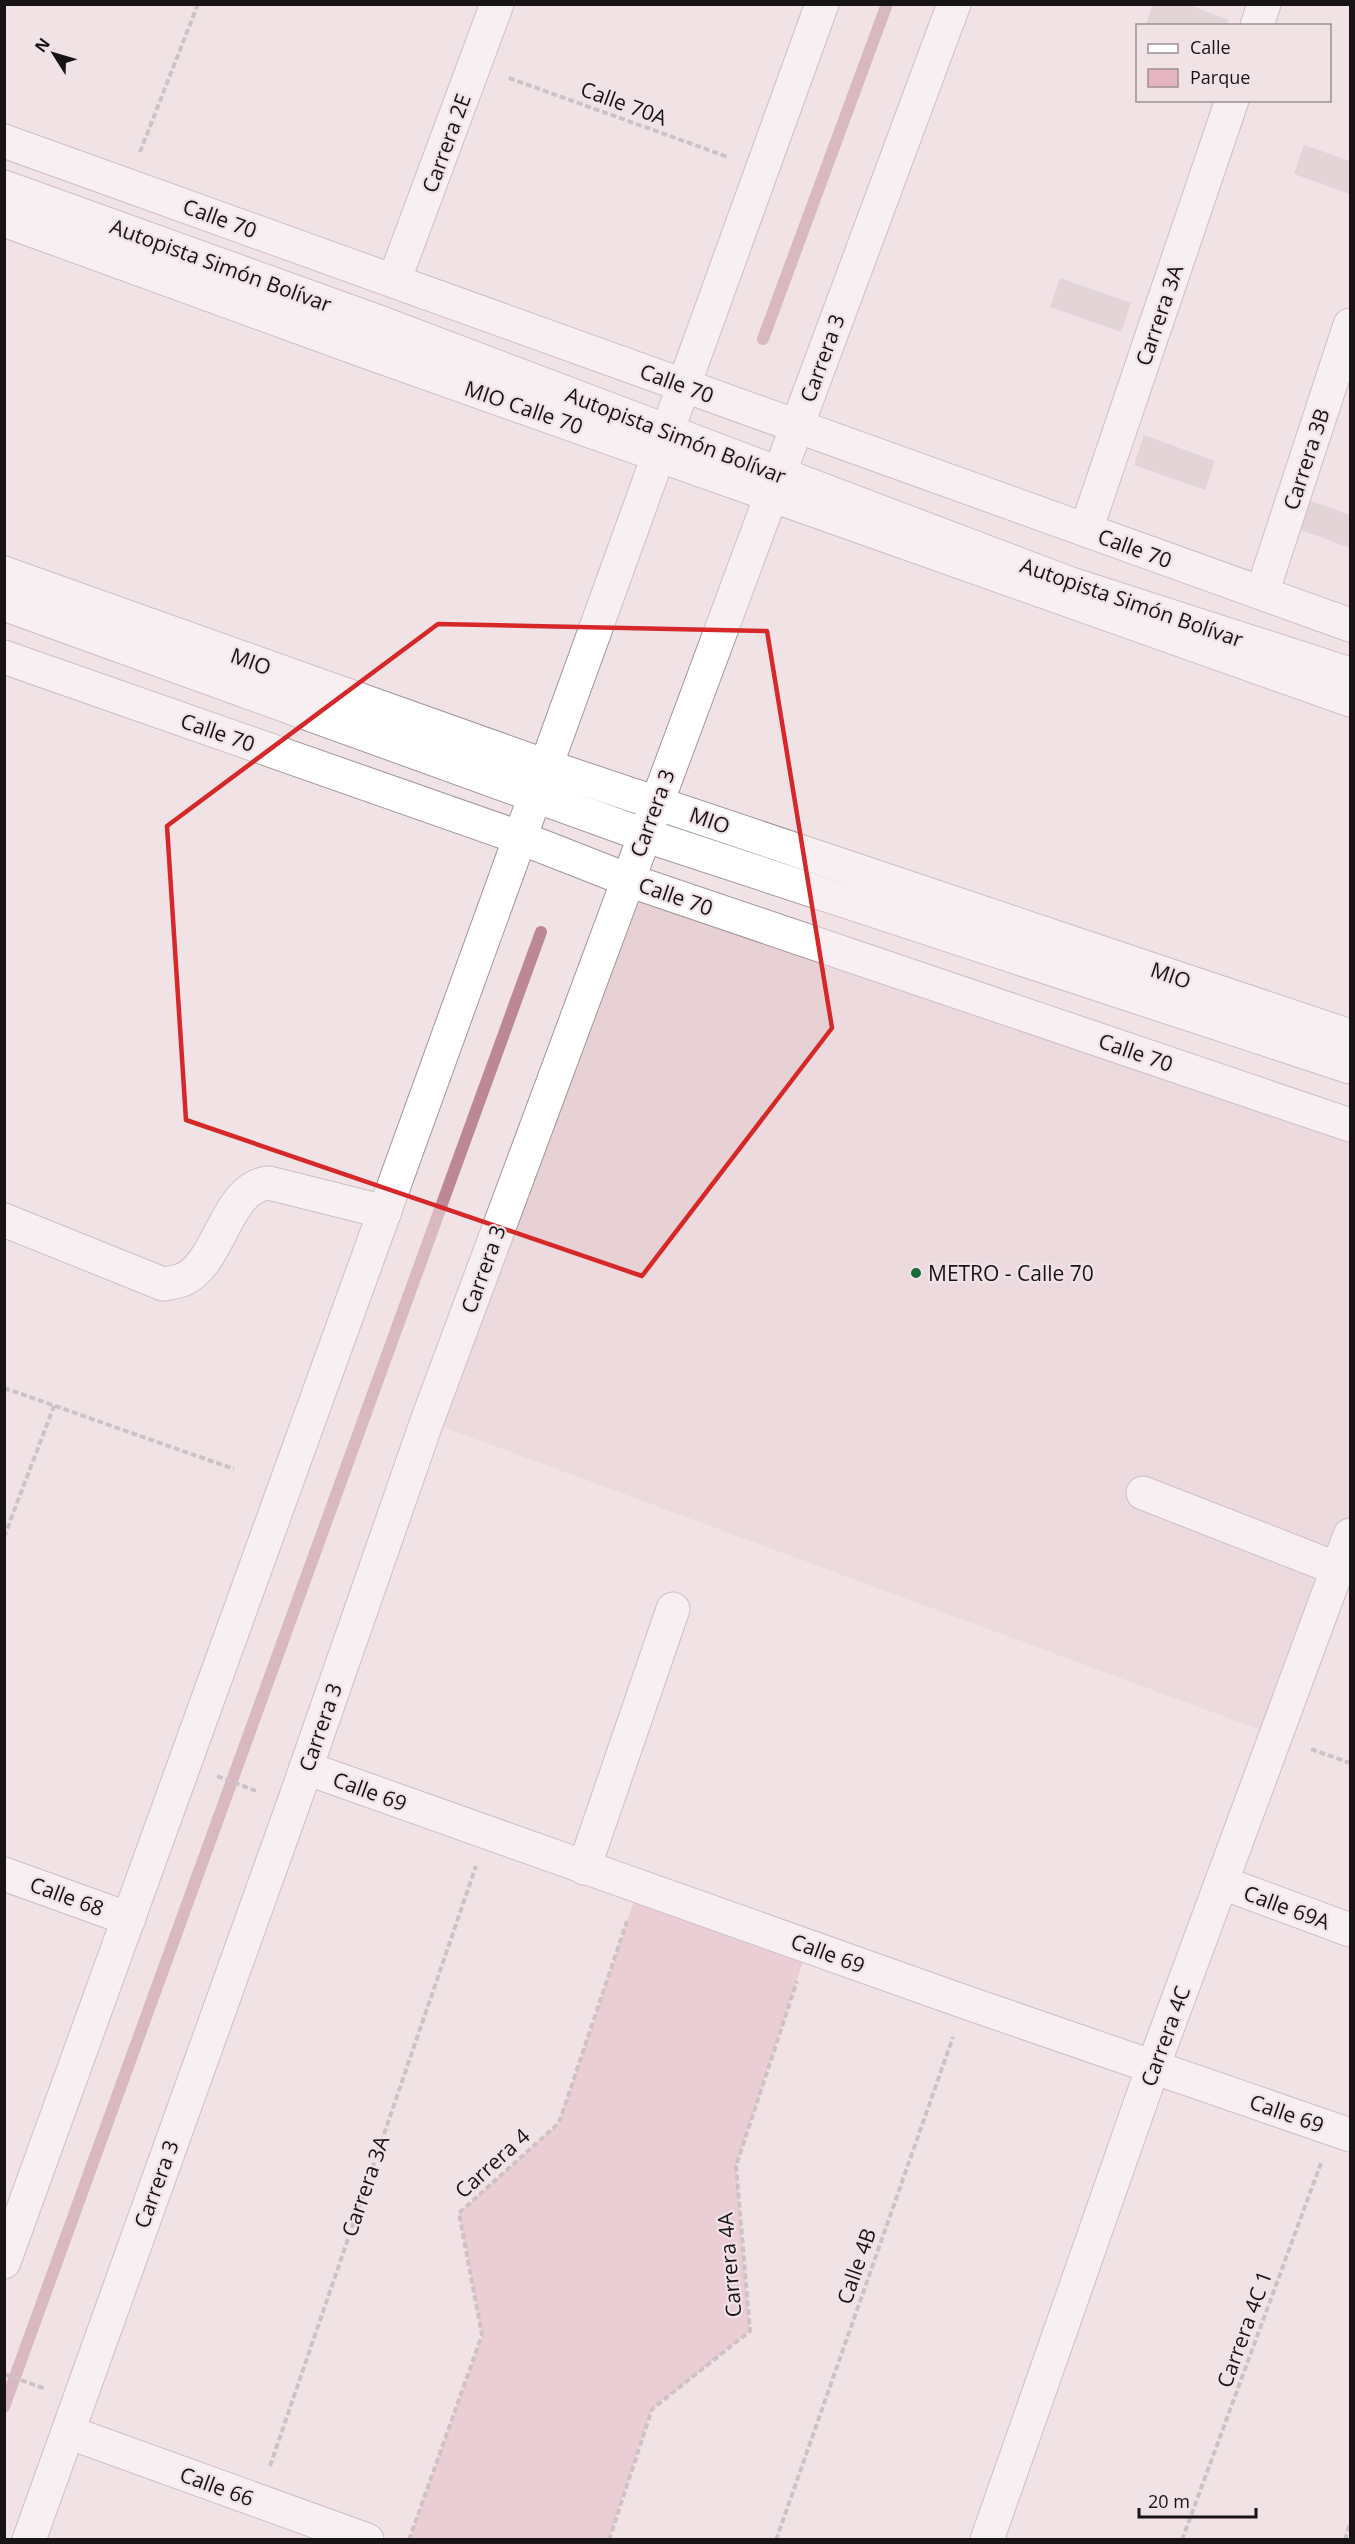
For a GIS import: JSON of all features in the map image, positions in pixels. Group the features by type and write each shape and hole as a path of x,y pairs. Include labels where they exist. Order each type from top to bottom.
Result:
{"main road":[{"name":"Carrera 2E","path":"394,282 497,4"},
{"path":"4,2262 822,4"},
{"name":"Carrera 3","path":"29,2540 306,1768 427,1421 954,4"},
{"path":"1258,24 1264,4"},
{"name":"Carrera 3A","path":"1086,530 1231,102"},
{"name":"Calle 70","path":"4,141 1350,625"},
{"name":"Autopista Simón Bolívar","path":"4,187 380,322 663,443 775,484 1071,584 1350,674"},
{"name":"MIO Calle 70","path":"4,220 379,356 663,443"},
{"name":"Carrera 3B","path":"1262,593 1350,325"},
{"path":"775,484 1350,700"},
{"name":"MIO","path":"4,573 541,781 656,802 1350,1036"},
{"path":"4,604 541,781 644,835 1350,1068"},
{"name":"Calle 70","path":"4,657 520,838 628,880 1350,1125"},
{"path":"4,1220 163,1284 183,1280 201,1263 246,1192 257,1184 269,1183 385,1212"},
{"path":"1143,1493 1338,1569"},
{"name":"Carrera 4C","path":"987,2540 1153,2067 1350,1535"},
{"path":"585,1868 673,1609"},
{"name":"Calle 69","path":"306,1768 965,2002 1342,2132"},
{"name":"Calle 68","path":"4,1874 129,1919"},
{"name":"Calle 69A","path":"1223,1883 1350,1930"},
{"name":"Calle 66","path":"68,2432 367,2540"}],"path":[{"path":"140,153 198,4"},
{"name":"Calle 70A","path":"475,66 762,169"},
{"path":"4,1388 234,1469"},
{"path":"4,1537 54,1406"},
{"path":"1277,1736 1350,1763"},
{"path":"208,1772 256,1791"},
{"name":"Carrera 3A","path":"258,2500 487,1833"},
{"name":"Carrera 4","path":"409,2540 482,2336 459,2212 559,2123 639,1886"},
{"name":"Carrera 4A","path":"609,2540 652,2409 750,2331 736,2166 808,1946"},
{"name":"Calle 4B","path":"776,2540 965,2002"},
{"name":"Carrera 4C 1","path":"1182,2540 1342,2132"},
{"path":"4,2374 46,2389"},
{"path":"1345,2540 1350,2523"}],"highlighted area":[{"path":"438,624 767,631 832,1028 642,1276 186,1120 167,826"}],"shaded area":[{"name":"METRO - Calle 70","path":"628,880 1350,1125 1350,1535 1277,1736 427,1421"}],"green space":[{"path":"639,1886 808,1946 736,2166 750,2331 652,2409 609,2539 409,2540 482,2336 459,2213 559,2123"}],"building":[{"path":"1153,4 1186,4 1229,20 1227,24 1146,24"},
{"path":"1304,145 1350,161 1350,194 1294,174"},
{"path":"1060,278 1131,303 1121,332 1050,307"},
{"path":"1144,435 1215,461 1205,490 1134,465"},
{"path":"1309,500 1350,515 1350,548 1298,529"}],"waterway":[{"path":"763,339 887,4"},
{"path":"4,2407 541,932"}],"place":[{"name":"METRO - Calle 70","path":"916,1273"}]}
